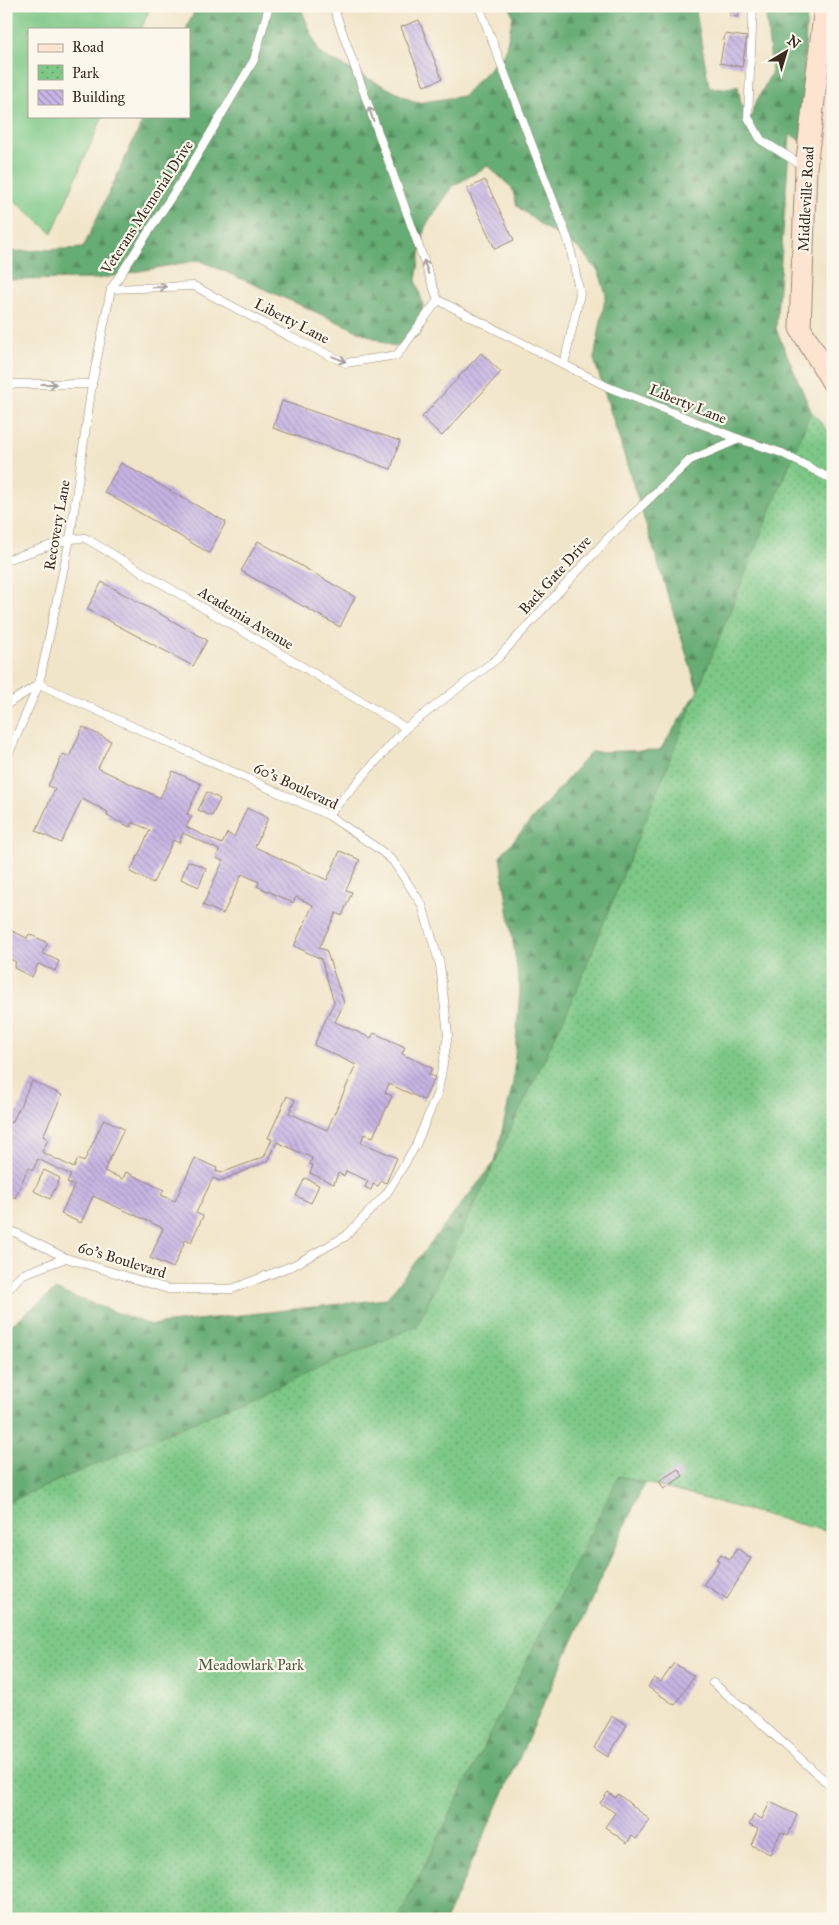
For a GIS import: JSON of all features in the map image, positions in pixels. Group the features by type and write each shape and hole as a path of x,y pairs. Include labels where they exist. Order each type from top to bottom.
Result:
{"street":[{"name":"Middleville Road","path":"825,6 806,168 800,328 833,383"}],"lane":[{"name":"Veterans Memorial Drive","path":"111,288 185,176 254,60 269,6"},
{"path":"333,6 438,300"},
{"path":"479,6 569,242 580,294 564,364"},
{"path":"753,6 748,117 761,140 806,168"},
{"name":"Liberty Lane","path":"111,288 194,286 290,337 346,363 397,355 438,300 608,387 740,439"},
{"name":"Recovery Lane","path":"6,760 39,684 70,539 92,384 111,288"},
{"path":"6,384 92,384"},
{"path":"740,439 782,453 833,480"},
{"name":"Back Gate Drive","path":"328,815 406,728 498,658 610,536 690,460 740,439"},
{"name":"Academia Avenue","path":"70,539 85,538 406,728"},
{"path":"6,560 70,539"},
{"path":"6,706 39,684"},
{"name":"60's Boulevard","path":"6,1292 21,1275 66,1258 168,1289 232,1289 294,1265 346,1236 387,1193 416,1145 438,1092 448,1035 440,965 422,905 393,861 328,815 39,684"},
{"path":"6,1228 66,1258"},
{"path":"713,1683 752,1715 833,1788"}],"green space":[{"path":"6,6 151,6 141,28 28,28 28,118 102,118 52,233 6,193"},
{"path":"197,6 300,6 320,54 417,103 463,96 505,52 513,16 510,6 695,6 709,86 720,89 738,86 741,103 752,118 753,108 772,72 765,6 807,6 801,141 790,134 776,329 811,411 675,1416 446,1919 6,1919 6,1329 55,1290 151,1325 386,1299 495,1162 513,1083 520,989 500,856 591,752 660,750 698,691 594,359 606,294 599,272 578,248 542,226 517,206 512,188 488,166 453,186 425,227 416,280 423,305 419,335 394,347 199,260 97,279 6,280 6,252 83,248 144,118 190,118 190,28 186,28"},
{"name":"Meadowlark Park","path":"811,411 833,436 833,1533 619,1476 398,1919 6,1919 6,1503 417,1326 572,1001"}],"building":[{"path":"734,9 738,10 738,17 730,16 730,12"},
{"path":"419,20 442,79 424,86 401,27"},
{"path":"725,34 747,37 742,67 720,63"},
{"path":"485,180 514,240 495,249 467,189"},
{"path":"481,353 501,372 442,436 422,417"},
{"path":"282,401 400,441 391,469 273,428"},
{"path":"121,463 226,522 209,553 104,492"},
{"path":"258,541 355,597 340,627 241,571"},
{"path":"102,582 207,640 193,666 87,609"},
{"path":"83,727 111,741 98,768 160,798 173,771 201,784 187,814 192,816 186,827 222,844 227,833 234,837 247,808 268,818 255,847 327,880 340,851 360,860 346,890 352,892 342,916 336,913 319,948 326,950 344,1003 335,1022 371,1038 374,1033 405,1047 402,1054 432,1068 429,1075 435,1077 424,1100 389,1084 385,1093 392,1096 373,1137 364,1134 361,1142 397,1158 386,1183 381,1181 378,1186 373,1184 371,1190 365,1187 368,1181 346,1171 344,1176 338,1173 334,1184 310,1173 313,1165 310,1164 312,1158 277,1142 268,1161 220,1181 213,1178 196,1213 203,1216 191,1242 186,1239 173,1268 150,1258 163,1228 93,1196 81,1223 61,1214 74,1186 67,1183 71,1175 38,1159 33,1170 28,1168 15,1198 6,1194 6,1121 12,1123 32,1081 62,1095 43,1136 48,1139 42,1152 74,1168 78,1159 84,1162 104,1119 124,1129 104,1171 123,1179 126,1172 164,1190 161,1195 175,1201 195,1158 217,1168 216,1171 221,1173 264,1157 272,1139 268,1138 287,1096 295,1100 289,1113 327,1130 356,1065 314,1045 334,1002 321,959 294,946 313,905 296,897 293,903 257,886 259,882 242,874 223,914 203,905 223,861 216,858 219,850 183,833 179,843 173,840 153,883 130,872 150,830 132,822 130,827 107,816 108,812 82,799 61,843 36,831 55,789 48,786 63,754 69,757"},
{"path":"207,792 220,799 212,816 198,810"},
{"path":"188,861 206,868 199,887 181,879"},
{"path":"6,928 27,938 29,934 48,943 42,953 59,961 55,971 38,964 32,977 14,968 16,962 6,957"},
{"path":"44,1170 60,1178 50,1199 34,1191"},
{"path":"305,1178 319,1185 311,1203 296,1196"},
{"path":"678,1469 683,1476 664,1489 659,1481"},
{"path":"737,1548 751,1558 727,1599 704,1584 719,1561 717,1560 721,1554 730,1559"},
{"path":"674,1663 694,1676 675,1705 648,1687 654,1678 661,1682"},
{"path":"612,1716 627,1725 608,1757 594,1748"},
{"path":"608,1792 615,1798 618,1794 650,1820 636,1839 632,1836 627,1843 605,1827 615,1813 600,1803"},
{"path":"770,1802 797,1815 788,1835 781,1832 770,1854 751,1845 758,1829 749,1825 754,1815 762,1819"}]}
